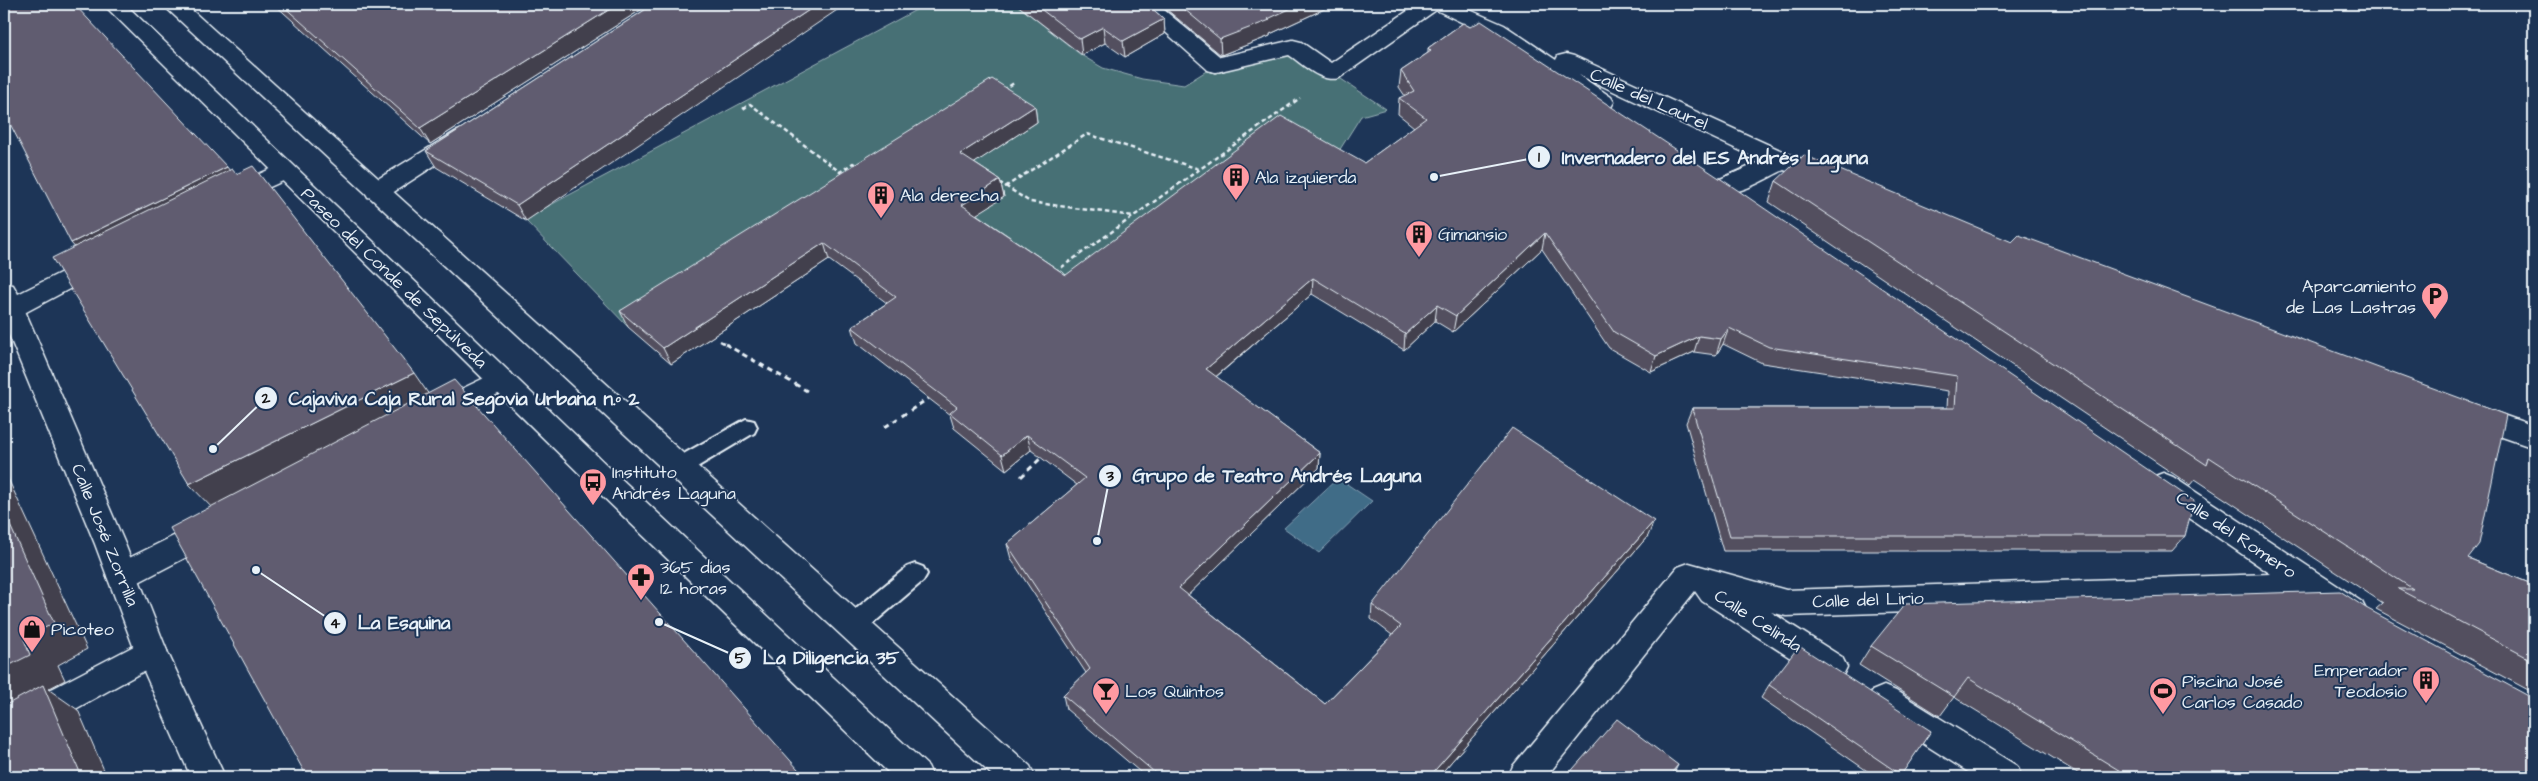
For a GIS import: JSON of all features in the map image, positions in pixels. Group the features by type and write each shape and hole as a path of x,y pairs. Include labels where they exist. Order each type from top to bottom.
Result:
{"street":[{"name":"Paseo del Conde de Sepúlveda","path":"113,4 501,380 916,777"},
{"path":"173,4 1018,777"},
{"path":"1144,4 1216,65 1292,47 1331,73 1432,4"},
{"path":"1439,4 1496,30 1620,114"},
{"name":"Calle del Laurel","path":"1496,30 1783,161 1848,185"},
{"path":"377,191 485,123"},
{"path":"1728,187 1783,161"},
{"path":"210,207 284,171"},
{"path":"6,303 122,251"},
{"name":"Calle José Zorrilla","path":"6,303 122,576 151,651 208,777"},
{"path":"410,428 501,380"},
{"path":"2451,407 2534,437"},
{"name":"Calle del Romero","path":"2146,473 2310,586 2373,625"},
{"path":"122,576 236,516"},
{"path":"1525,777 1689,576"},
{"name":"Calle del Lirio","path":"1689,576 1786,603 2310,586"},
{"name":"Calle Celinda","path":"1689,576 2005,777"},
{"path":"4,731 151,651"}],"lane":[{"path":"679,467 746,427"},
{"path":"854,625 915,574"}],"path":[{"path":"1001,91 1014,83"},
{"path":"1048,277 1300,98"},
{"path":"743,109 750,104 840,172 852,163 860,168"},
{"path":"1005,187 1087,134 1200,169"},
{"path":"997,181 1030,202 1134,216"},
{"path":"720,341 806,391"},
{"path":"886,427 929,398"},
{"path":"1021,477 1041,458"}],"green space":[{"path":"927,4 1016,4 1081,55 1103,68 1142,79 1184,85 1216,65 1293,47 1386,109 1361,116 1332,162 1069,291 870,174 628,327 526,221 543,209"}],"water":[{"path":"1338,478 1372,501 1319,553 1284,528"}],"building":[{"path":"4,4 74,4 227,167 71,243 4,112"},
{"path":"281,4 618,4 420,128"},
{"path":"654,4 818,4 517,205 426,151"},
{"path":"1034,4 1147,4 1164,19 1123,41 1103,27 1080,39"},
{"path":"1178,4 1300,4 1268,19 1270,20 1220,39"},
{"path":"1481,21 1730,185 2194,501 2185,536 1730,536 1692,408 1955,408 1957,376 1769,347 1729,328 1721,339 1699,336 1656,356 1614,332 1545,233 1456,316 1437,305 1405,334 1313,278 1206,369 1320,453 1179,588 1325,704 1401,626 1372,605 1512,428 1654,521 1429,777 1160,777 1063,695 1090,669 1007,544 1085,478 1027,435 1002,455 950,413 957,407 852,327 896,297 824,243 663,348 620,311 992,79 1035,106 960,154 1000,180 962,205 1066,275 1281,116 1364,163 1426,118 1399,98 1414,91 1401,71 1431,51 1428,48 1463,23 1470,27"},
{"path":"1804,155 2012,242 2019,235 2506,415 2479,544 2468,558 2534,585 2534,661 2398,589 2413,589 2209,457 2207,465 1776,181"},
{"path":"253,166 414,373 189,484 52,258 232,169 236,174"},
{"path":"454,380 805,777 307,777 170,528"},
{"path":"4,512 54,623 24,639 30,655 4,668"},
{"name":"Piscina José Carlos Casado","path":"2340,591 2366,608 2534,699 2534,777 2130,777 1968,678 1954,697 1871,646 1905,604"},
{"path":"1799,646 1931,731 1901,775 1769,685"},
{"path":"43,685 82,777 4,777 4,706"},
{"path":"1617,719 1678,765 1668,777 1566,777"}],"place":[{"name":"Invernadero del IES Andrés Laguna","path":"1434,177"},
{"name":"Ala izquierda","path":"1236,201"},
{"name":"Ala derecha","path":"881,219"},
{"name":"Gimansio","path":"1419,258"},
{"name":"Aparcamiento de Las Lastras","path":"2435,320"},
{"name":"Cajaviva Caja Rural Segovia Urbana n.º 2","path":"213,449"},
{"name":"Instituto Andrés Laguna","path":"593,506"},
{"name":"Grupo de Teatro Andrés Laguna","path":"1097,541"},
{"name":"La Esquina","path":"256,570"},
{"name":"365 días 12 horas","path":"641,601"},
{"name":"La Diligencia 35","path":"659,622"},
{"name":"Picoteo","path":"32,653"},
{"name":"Emperador Teodosio","path":"2426,704"},
{"name":"Los Quintos","path":"1106,715"},
{"name":"Piscina José Carlos Casado","path":"2163,715"}]}
